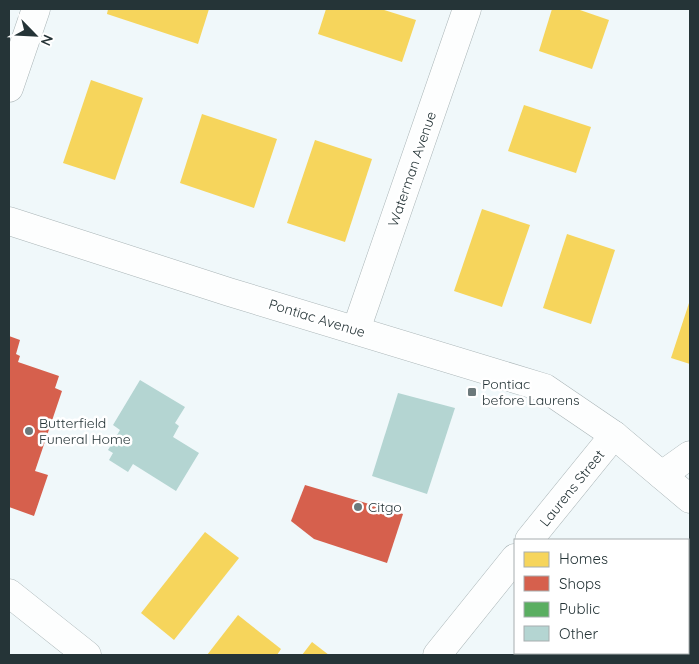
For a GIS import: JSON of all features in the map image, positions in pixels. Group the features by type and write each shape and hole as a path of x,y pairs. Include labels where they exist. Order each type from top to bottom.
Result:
{"street":[{"path":"9,88 36,9"},
{"name":"Waterman Avenue","path":"356,330 468,9"},
{"name":"Pontiac Avenue","path":"9,222 229,292 545,388 614,435 690,499"},
{"name":"Laurens Street","path":"530,539 614,435"},
{"path":"662,475 690,455"},
{"path":"436,655 514,559"},
{"path":"9,593 87,655"}],"building: Homes":[{"path":"108,9 209,9 198,44 107,14"},
{"path":"326,9 381,9 416,20 402,62 318,34"},
{"path":"552,9 577,9 609,20 592,69 539,51"},
{"path":"91,80 143,98 115,180 63,163"},
{"path":"524,105 591,127 576,173 508,151"},
{"path":"202,114 277,139 254,208 180,183"},
{"path":"315,140 372,159 345,242 287,223"},
{"path":"482,209 530,225 502,307 454,291"},
{"path":"567,234 615,250 591,324 543,308"},
{"path":"690,300 690,364 671,358"},
{"path":"205,532 239,558 174,640 141,613"},
{"path":"238,615 281,649 277,655 207,655"},
{"path":"312,642 329,655 302,655"}],"building: Shops":[{"name":"Butterfield Funeral Home","path":"9,336 20,340 16,354 20,356 18,362 59,376 55,388 62,391 35,471 48,475 34,516 9,507"},
{"path":"305,485 403,514 387,563 314,539 291,521"}],"building: Public":[{"path":"560,654 561,655 515,655"}],"building: Other":[{"path":"140,380 185,407 175,423 179,426 173,437 199,453 176,491 133,464 128,472 109,460 113,453 108,450 120,430 113,425"},
{"path":"398,393 455,408 427,494 372,476"}],"place":[{"name":"Pontiac before Laurens","path":"472,392"},
{"name":"Butterfield Funeral Home","path":"29,431"},
{"name":"Citgo","path":"358,507"}]}
